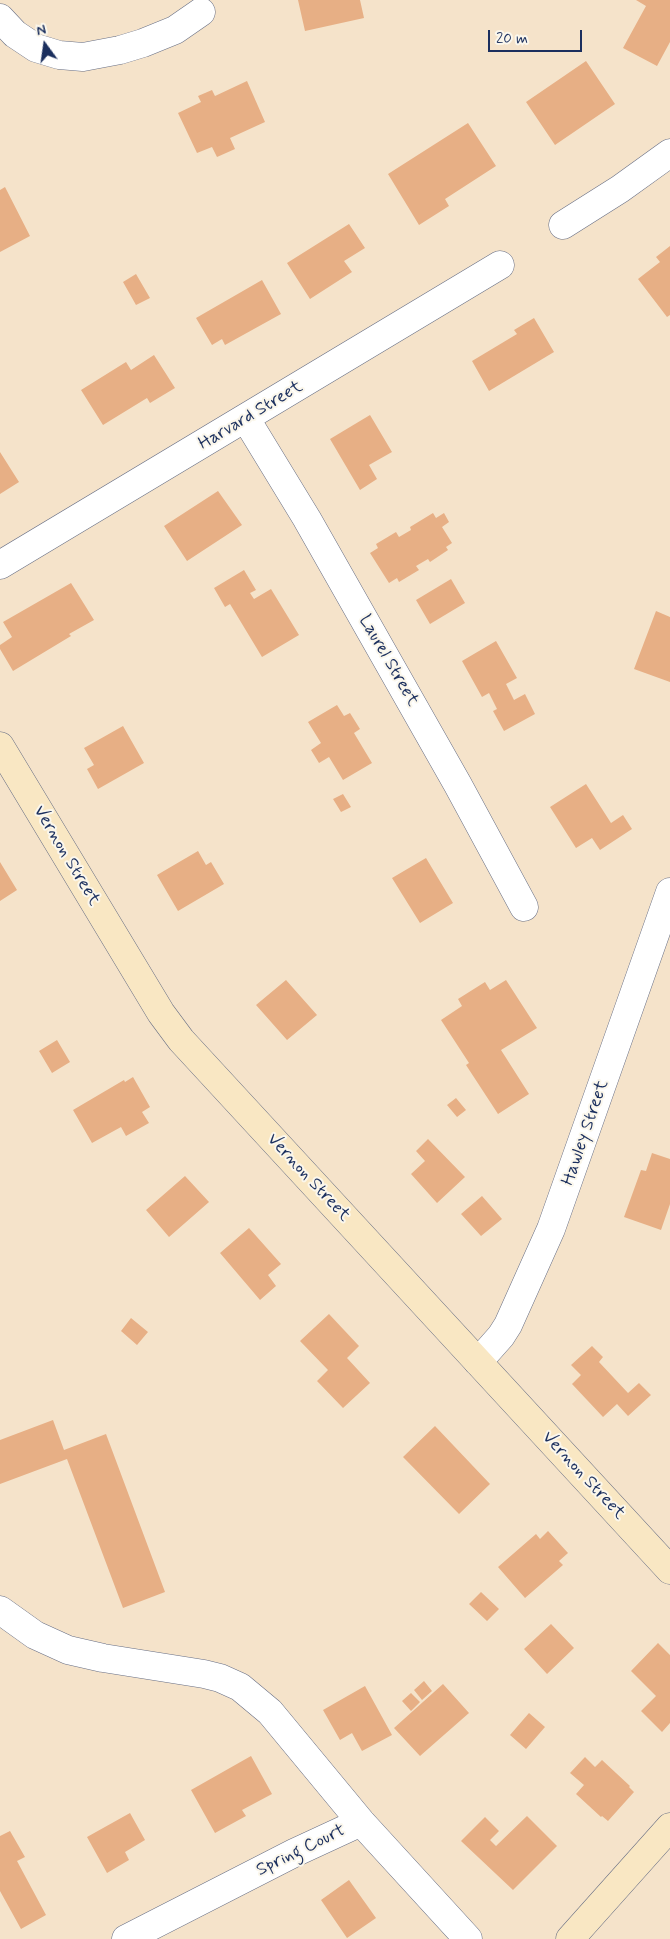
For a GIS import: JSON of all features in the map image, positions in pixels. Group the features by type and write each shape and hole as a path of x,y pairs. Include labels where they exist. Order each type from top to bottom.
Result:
{"street":[{"path":"0,18 15,34 36,48 59,55 83,57 120,50 150,40 175,30 201,12"},
{"path":"563,225 620,188 670,152"},
{"name":"Harvard Street","path":"0,565 500,265"},
{"name":"Laurel Street","path":"246,419 327,553 458,785 524,907"},
{"name":"Vernon Street","path":"0,746 161,1013 181,1040 670,1570"},
{"name":"Hawley Street","path":"478,1362 508,1325 551,1228 670,892"},
{"path":"0,1610 35,1635 68,1650 94,1657 204,1674 240,1687 270,1712 361,1822"},
{"name":"Spring Court","path":"126,1939 294,1853 361,1822 468,1939"},
{"path":"570,1939 670,1827"}],"building":[{"path":"298,0 360,0 364,18 305,31"},
{"path":"636,0 670,0 670,42 657,66 623,48 646,6"},
{"path":"586,61 615,104 555,145 526,102"},
{"path":"247,81 265,122 230,138 235,149 217,157 212,147 197,153 178,113 201,102 198,96 212,90 215,96"},
{"path":"468,123 496,166 445,199 449,206 419,225 388,174"},
{"path":"5,187 30,236 0,252 0,190"},
{"path":"349,224 365,248 344,261 352,272 310,299 287,263"},
{"path":"670,246 670,315 667,317 638,279 660,262 656,257"},
{"path":"136,274 150,298 136,305 123,282"},
{"path":"262,280 281,314 225,345 222,339 212,345 196,318"},
{"path":"534,318 554,352 489,391 472,361 517,334 514,330"},
{"path":"154,355 175,388 150,403 147,398 103,425 81,390 126,362 131,370"},
{"path":"370,415 392,452 369,465 377,479 360,490 330,439"},
{"path":"0,452 19,482 0,494"},
{"path":"218,491 242,525 187,561 164,526"},
{"path":"433,513 436,518 444,513 449,522 442,527 452,543 446,547 448,550 430,562 428,559 416,566 419,570 399,582 397,578 389,583 370,553 378,548 376,544 396,532 399,537 411,530 410,527"},
{"path":"244,570 256,590 250,593 254,599 271,589 299,635 262,657 230,604 225,607 214,588"},
{"path":"451,579 465,603 430,624 416,600"},
{"path":"71,583 94,620 13,671 0,649 0,645 12,637 3,622"},
{"path":"656,611 670,617 670,682 634,669"},
{"path":"496,641 517,678 506,684 514,700 525,694 535,714 504,731 493,711 497,709 489,693 482,697 462,661"},
{"path":"337,705 344,716 350,713 360,729 354,733 372,763 343,780 329,757 319,763 311,750 321,743 308,722"},
{"path":"123,726 144,763 98,789 87,769 94,765 84,748"},
{"path":"586,784 611,823 623,815 632,829 600,850 592,838 576,848 550,807"},
{"path":"343,794 351,807 341,812 333,799"},
{"path":"198,851 206,865 211,862 224,884 178,911 157,875"},
{"path":"426,858 453,903 420,923 392,878"},
{"path":"0,862 17,890 0,901"},
{"path":"286,980 317,1015 287,1040 256,1005"},
{"path":"506,980 537,1028 501,1050 529,1094 498,1114 466,1065 469,1063 441,1020 462,1006 458,999 485,982 490,990"},
{"path":"57,1040 70,1062 52,1073 39,1051"},
{"path":"133,1077 150,1107 142,1112 149,1123 126,1136 121,1127 92,1143 73,1110 124,1080 125,1082"},
{"path":"456,1098 466,1110 457,1117 447,1105"},
{"path":"428,1139 465,1177 437,1203 411,1174 425,1161 416,1151"},
{"path":"652,1153 670,1159 670,1204 661,1230 624,1217 641,1170 646,1171"},
{"path":"185,1176 209,1202 169,1237 146,1210"},
{"path":"482,1196 502,1219 481,1236 461,1214"},
{"path":"249,1228 281,1264 268,1275 276,1286 260,1300 220,1253"},
{"path":"329,1314 359,1346 347,1358 370,1383 343,1408 317,1381 328,1370 300,1341"},
{"path":"131,1318 148,1332 137,1345 121,1331"},
{"path":"592,1346 603,1357 599,1362 628,1393 639,1383 651,1395 628,1416 617,1404 603,1417 572,1384 581,1375 571,1365"},
{"path":"53,1420 64,1450 106,1434 165,1592 123,1608 67,1459 0,1484 0,1440"},
{"path":"435,1426 490,1484 459,1514 403,1457"},
{"path":"548,1531 568,1553 559,1561 563,1565 525,1598 498,1567 536,1534 540,1539"},
{"path":"481,1592 499,1609 487,1621 469,1604"},
{"path":"551,1624 574,1648 547,1674 524,1649"},
{"path":"658,1643 670,1655 670,1723 662,1732 641,1711 656,1696 631,1671"},
{"path":"424,1681 432,1691 422,1700 414,1690"},
{"path":"443,1684 469,1713 420,1756 394,1728"},
{"path":"365,1686 392,1735 362,1751 352,1733 340,1740 323,1710"},
{"path":"411,1693 420,1702 411,1711 402,1701"},
{"path":"529,1713 545,1727 526,1749 510,1735"},
{"path":"251,1756 272,1794 242,1810 246,1816 215,1833 191,1790"},
{"path":"585,1757 595,1767 602,1760 634,1792 608,1821 576,1794 584,1785 570,1773"},
{"path":"130,1813 145,1840 125,1852 129,1860 107,1873 87,1837"},
{"path":"527,1816 557,1846 513,1890 461,1841 485,1817 499,1831 490,1840 496,1846"},
{"path":"10,1831 25,1857 17,1861 46,1915 21,1929 0,1891 0,1836"},
{"path":"349,1880 376,1918 347,1938 321,1900"}]}
